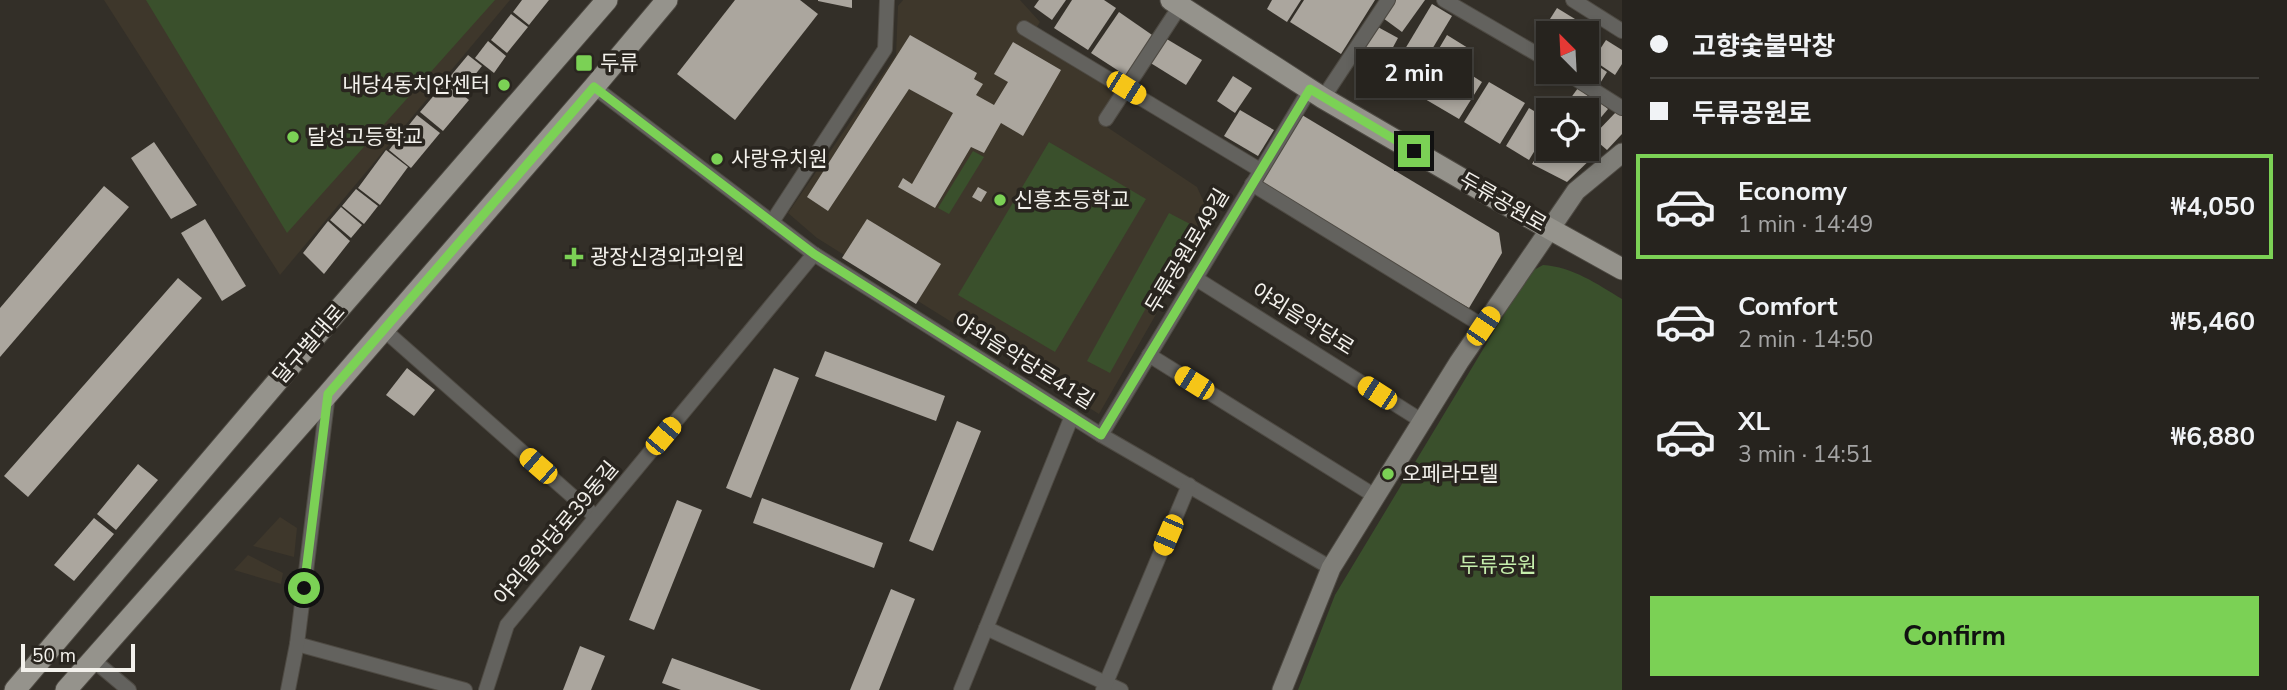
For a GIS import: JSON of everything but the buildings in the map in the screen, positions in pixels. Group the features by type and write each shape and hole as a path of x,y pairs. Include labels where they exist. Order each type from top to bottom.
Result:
{"main road":[{"name":"달구벌대로","path":"15,690 327,323 607,0"},
{"path":"66,690 328,394 667,0"},
{"name":"두류공원로","path":"1175,3 1316,93 1622,269"},
{"path":"1282,690 1331,568 1422,421 1483,326 1576,191 1622,153"}],"street":[{"path":"772,222 886,49 887,0"},
{"name":"두류공원로49길","path":"1101,435 1260,170 1388,0"},
{"path":"1444,0 1536,53"},
{"path":"1576,1 1622,31"},
{"path":"1106,119 1175,3"},
{"path":"1024,28 1260,170"},
{"path":"1584,84 1622,108"},
{"name":"야외음악당로41길","path":"594,87 814,254 1101,435 1331,568"},
{"path":"1252,184 1483,326"},
{"name":"야외음악당로39동길","path":"485,690 507,625 814,254"},
{"name":"야외음악당로","path":"1195,278 1422,421"},
{"path":"383,329 596,517"},
{"path":"1149,355 1376,496"},
{"path":"288,690 297,644 328,394"},
{"path":"961,690 1072,416"},
{"path":"1104,686 1189,485"},
{"path":"986,628 1104,686 1121,690"},
{"path":"297,644 465,690"},
{"path":"92,659 129,690"}],"shaded area":[{"name":"달성고등학교","path":"104,0 510,0 280,275"},
{"name":"신흥초등학교","path":"903,0 1020,0 1040,22 1030,38 1114,89 1106,119 1107,127 1197,187 1211,218 1099,414 817,238 788,213 896,55 898,6"},
{"path":"280,517 297,528 294,557 253,546"},
{"path":"248,555 283,573 281,584 234,570"}],"green space":[{"name":"달성고등학교","path":"146,0 495,0 287,233"},
{"path":"1049,142 1146,199 1055,352 958,295"},
{"path":"973,151 984,157 949,214 938,208"},
{"path":"1169,213 1192,225 1110,373 1087,361"},
{"name":"두류공원","path":"1543,265 1575,273 1622,299 1622,690 1298,690 1335,595 1520,288 1532,271"}],"place":[{"name":"두류","path":"584,63"},
{"name":"내당4동치안센터","path":"504,85"},
{"name":"달성고등학교","path":"293,137"},
{"name":"사랑유치원","path":"717,159"},
{"name":"신흥초등학교","path":"1000,200"},
{"name":"광장신경외과의원","path":"574,257"},
{"name":"오페라모텔","path":"1388,474"}],"route":[{"path":"304,588 328,394 594,87 814,254 1101,435 1310,89 1414,151"}]}
